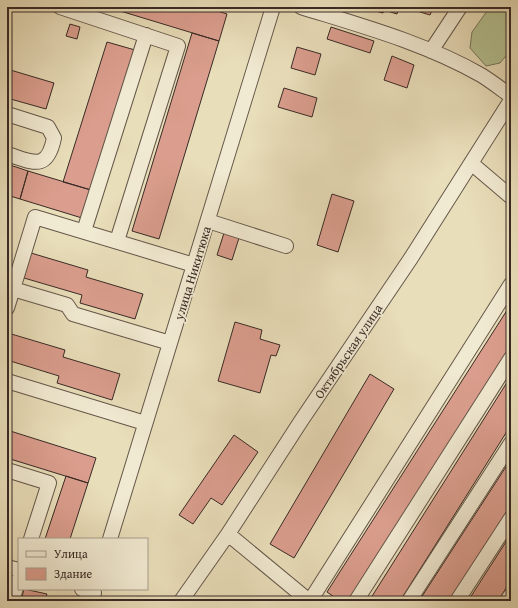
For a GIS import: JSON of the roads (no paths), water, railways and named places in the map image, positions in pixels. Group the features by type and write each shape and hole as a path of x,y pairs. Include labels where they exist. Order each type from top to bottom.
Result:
{"street":[{"path":"60,7 178,46 117,241"},
{"name":"улица Никитюка","path":"110,538 273,7"},
{"path":"301,7 384,32 431,50 482,75 511,96"},
{"path":"431,50 460,7"},
{"path":"84,231 146,35"},
{"name":"Октябрьская улица","path":"181,601 228,534 301,421 411,258 511,100"},
{"path":"7,114 48,127 54,138 50,155 45,160 37,163 7,154"},
{"path":"471,163 511,197"},
{"path":"7,308 35,217 194,265"},
{"path":"208,221 286,246"},
{"path":"228,534 310,601 511,284"},
{"path":"13,289 67,305 73,314 170,343"},
{"path":"356,601 511,358"},
{"path":"7,381 145,423"},
{"path":"409,601 511,443"},
{"path":"7,470 49,483 31,538"},
{"path":"457,601 511,518"},
{"path":"7,567 18,570"},
{"path":"12,601 18,581"},
{"path":"507,601 511,595"}]}
